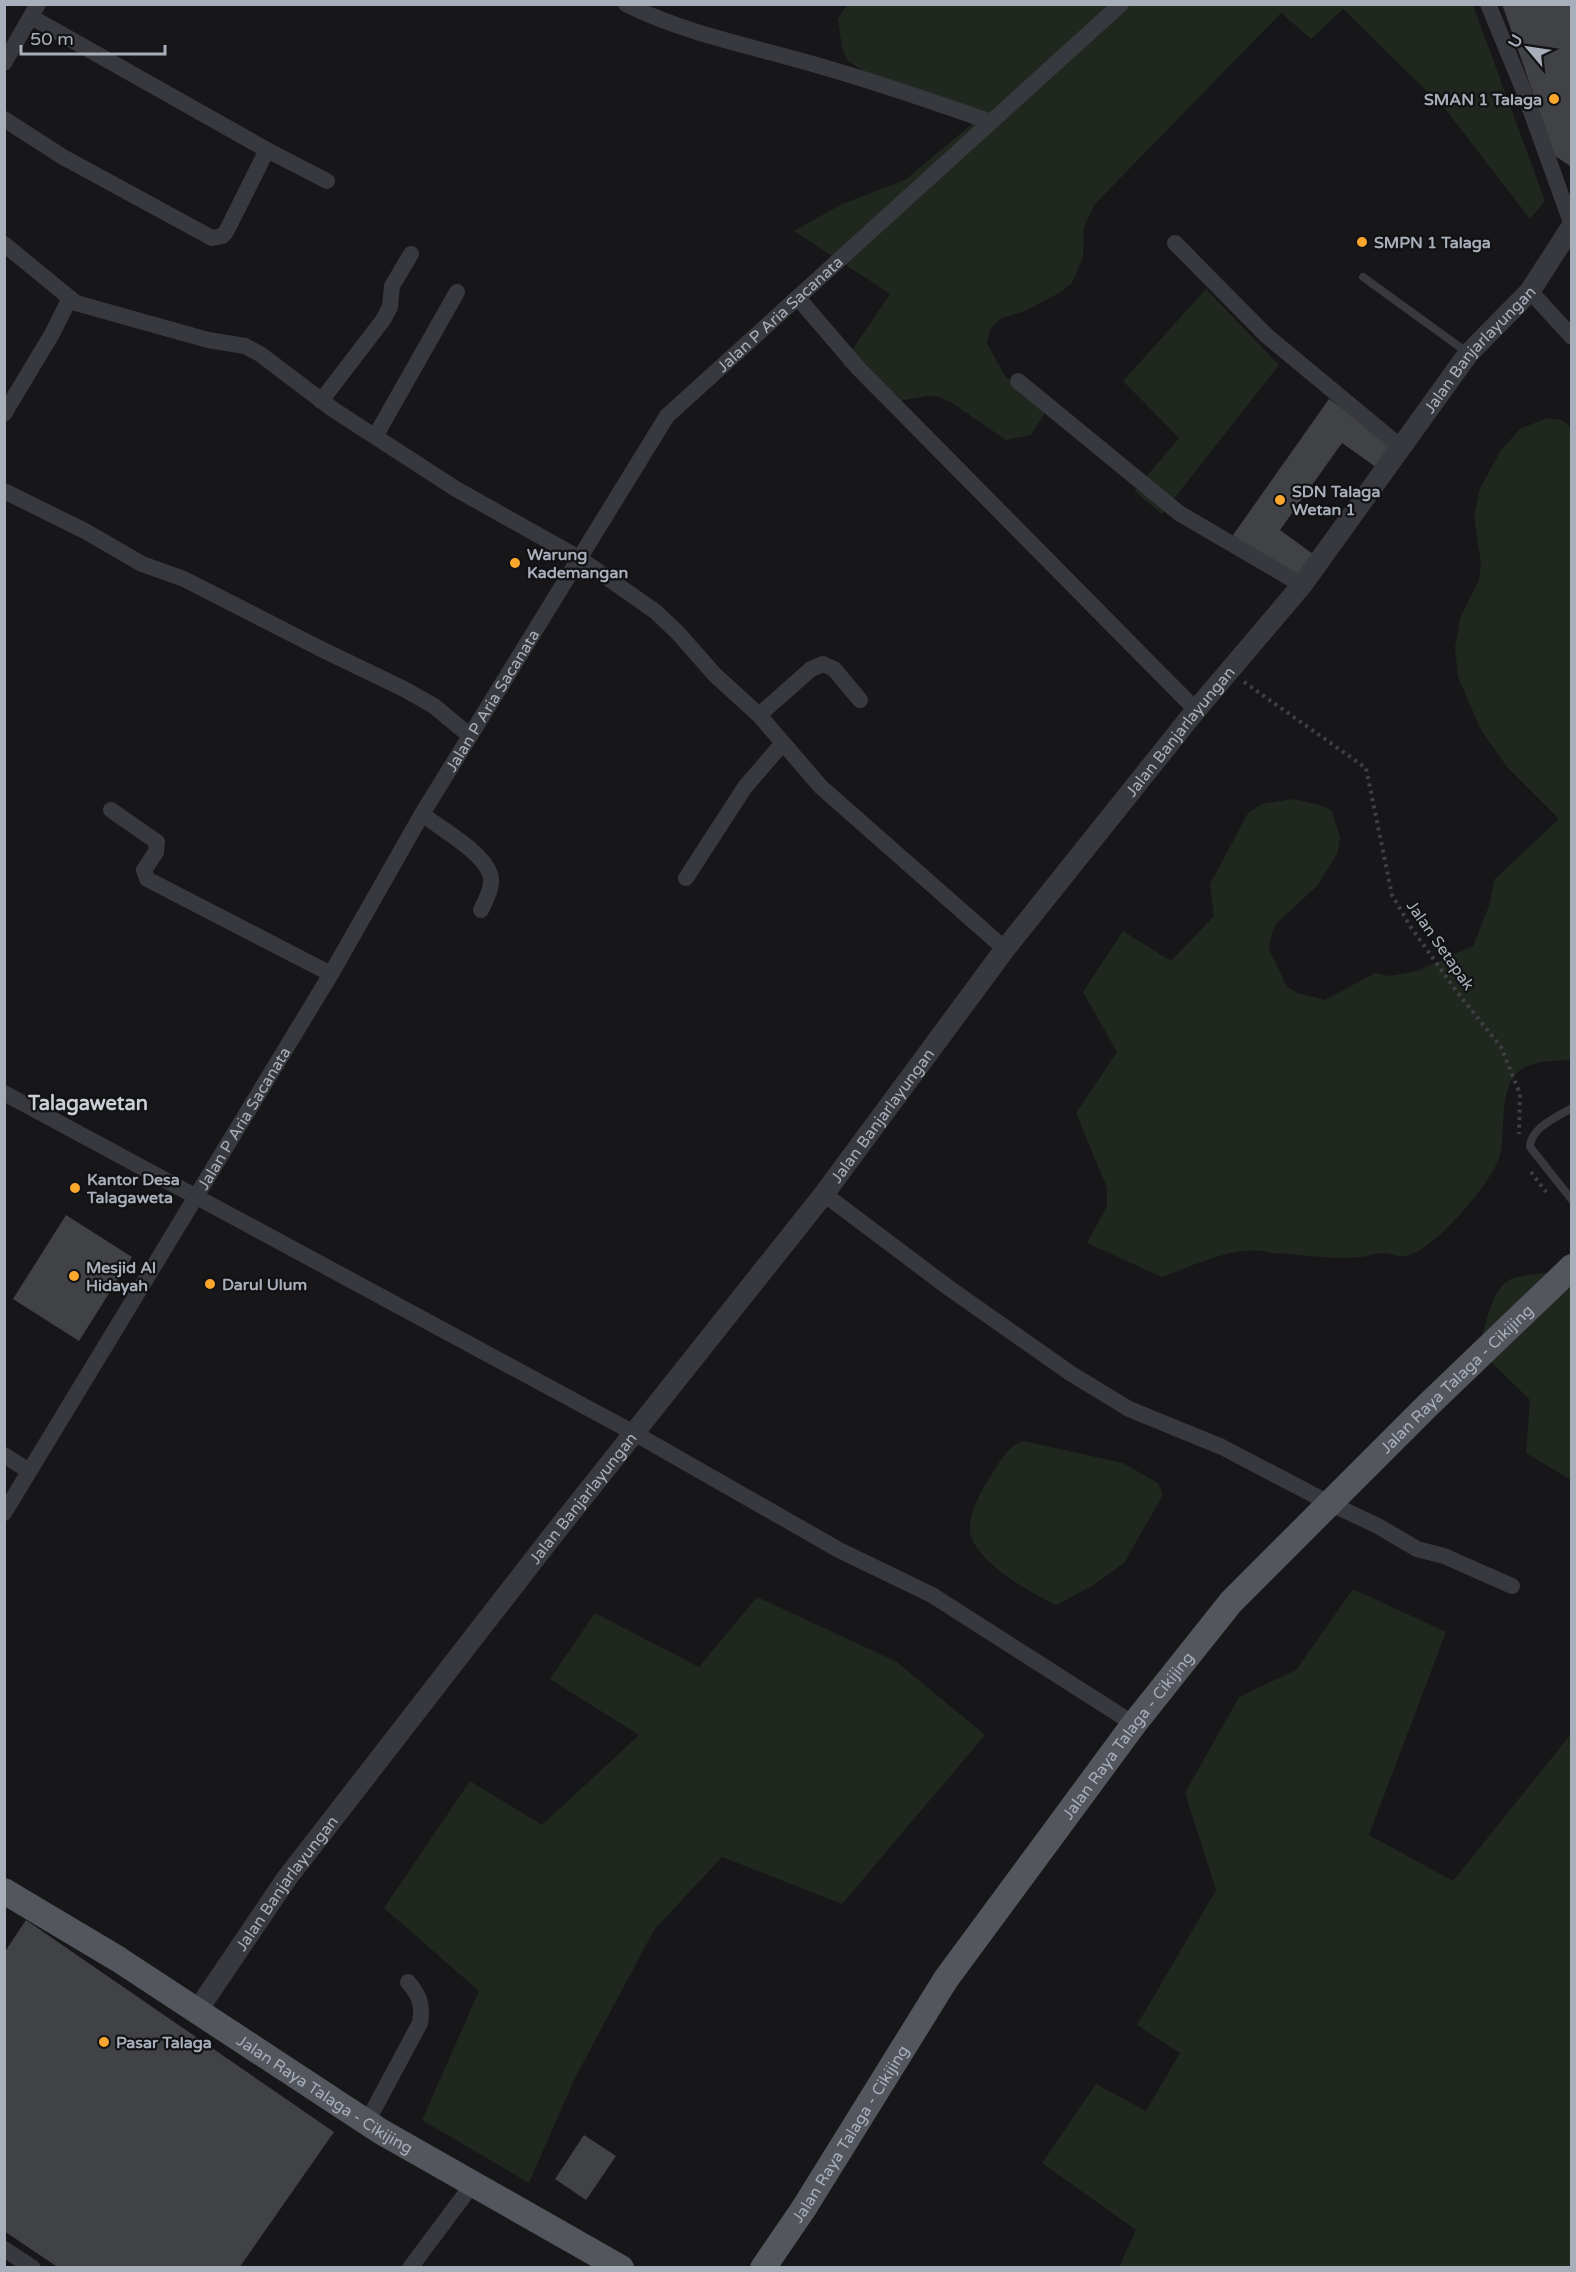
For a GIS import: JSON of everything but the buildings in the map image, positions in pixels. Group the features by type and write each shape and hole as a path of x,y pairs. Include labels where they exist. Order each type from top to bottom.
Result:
{"main road":[{"name":"Jalan Raya Talaga - Cikijing","path":"763,2268 804,2208 946,1979 1134,1724 1231,1602 1329,1503 1572,1267"},
{"name":"Jalan Raya Talaga - Cikijing","path":"4,1891 118,1959 367,2122 472,2185 621,2268"}],"street":[{"path":"626,4 651,17 725,42 888,86 991,122"},
{"name":"Jalan P Aria Sacanata","path":"4,1513 331,974 422,814 667,416 1121,4"},
{"path":"1488,4 1523,89 1551,174 1572,226"},
{"path":"4,63 34,11 267,150 327,181"},
{"path":"4,119 120,190 199,232 217,238 226,232 267,150"},
{"name":"Jalan Banjarlayungan","path":"197,2011 287,1878 634,1433 824,1194 1005,949 1196,710 1302,585 1468,354 1530,291 1572,226"},
{"path":"4,243 76,303 108,314 208,340 245,346 260,354 321,402 376,435 456,489 579,558 656,612 715,675 759,715 821,788 1005,949"},
{"path":"1175,243 1267,336 1402,448"},
{"path":"321,402 383,320 390,307 392,285 411,254"},
{"path":"1530,291 1572,337"},
{"path":"376,435 457,292"},
{"path":"4,414 46,344 70,298"},
{"path":"798,298 859,369 1196,710"},
{"path":"1018,381 1179,513 1302,585"},
{"path":"4,491 85,531 142,564 184,579 404,689 434,706 471,736"},
{"path":"759,715 811,669 823,664 834,669 860,700"},
{"path":"686,878 745,787 783,743"},
{"path":"111,810 157,842 156,852 144,870 147,879 331,974"},
{"path":"422,814 473,851 490,874 490,888 481,910"},
{"path":"4,1093 196,1194 459,1341 634,1433 839,1550 932,1595 1134,1724"},
{"path":"824,1194 949,1288 1070,1373 1129,1409 1222,1447 1378,1526 1417,1549 1444,1556 1512,1586"},
{"path":"4,1455 29,1471"},
{"path":"367,2122 420,2023 422,2010 420,1995 408,1982"},
{"path":"410,2268 472,2185"},
{"path":"4,2249 33,2268"}],"lane":[{"path":"1363,277 1468,354"},
{"path":"1572,1108 1534,1133 1530,1140 1530,1147 1572,1200"}],"path":[{"name":"Jalan Setapak","path":"1229,671 1366,768 1392,895 1410,926 1437,964 1501,1047 1520,1094 1519,1136"},
{"path":"1530,1167 1533,1178 1553,1200"}],"shaded area":[{"path":"847,4 1473,5 1545,201 1530,219 1446,110 1343,9 1311,39 1281,13 1095,204 1084,227 1083,257 1072,283 1061,292 1027,310 1000,319 990,330 987,343 1006,378 1030,391 1045,413 1031,435 1006,440 952,403 939,397 927,396 899,401 842,365 890,294 794,231 842,204 905,180 984,114 871,76 848,61 842,48 838,19"},
{"path":"1206,289 1279,365 1162,514 1134,491 1179,438 1123,381"},
{"path":"1548,418 1562,420 1572,429 1571,1060 1534,1064 1520,1070 1515,1075 1507,1093 1502,1145 1495,1167 1460,1214 1430,1243 1416,1252 1405,1256 1382,1253 1338,1258 1245,1251 1203,1261 1162,1277 1087,1243 1107,1206 1107,1188 1076,1113 1117,1052 1083,992 1123,931 1171,961 1214,916 1210,884 1248,813 1262,804 1292,799 1320,805 1332,811 1340,838 1338,852 1318,885 1277,923 1272,933 1269,949 1287,987 1298,993 1325,1000 1375,973 1389,976 1417,971 1473,946 1489,906 1494,880 1559,819 1507,767 1481,730 1458,677 1455,648 1460,618 1479,580 1481,564 1474,517 1480,488 1501,450 1521,428"},
{"path":"1571,1270 1571,1480 1526,1453 1530,1400 1479,1350 1489,1310 1504,1284 1511,1279 1525,1275"},
{"path":"1023,1441 1123,1463 1158,1483 1163,1495 1124,1563 1092,1586 1056,1605 1020,1585 996,1568 977,1548 971,1537 972,1514 982,1490 1004,1456 1012,1447"},
{"path":"1353,1589 1446,1632 1369,1835 1453,1881 1571,1734 1571,2267 1119,2267 1136,2230 1042,2163 1096,2084 1146,2111 1180,2053 1137,2025 1216,1890 1185,1793 1239,1697 1296,1670"},
{"path":"757,1597 897,1662 985,1735 842,1904 722,1857 654,1930 574,2080 529,2183 422,2120 479,1991 384,1908 470,1781 542,1825 639,1735 550,1679 595,1613 699,1667"}],"place":[{"name":"SMAN 1 Talaga","path":"1554,99"},
{"name":"SMPN 1 Talaga","path":"1362,242"},
{"name":"SDN Talaga Wetan 1","path":"1280,500"},
{"name":"Warung Kademangan","path":"515,563"},
{"name":"Kantor Desa Talagaweta","path":"75,1188"},
{"name":"Mesjid Al Hidayah","path":"74,1276"},
{"name":"Darul Ulum","path":"210,1284"},
{"name":"Pasar Talaga","path":"104,2042"}],"district":[{"name":"Talagawetan","path":"88,1103"}]}
